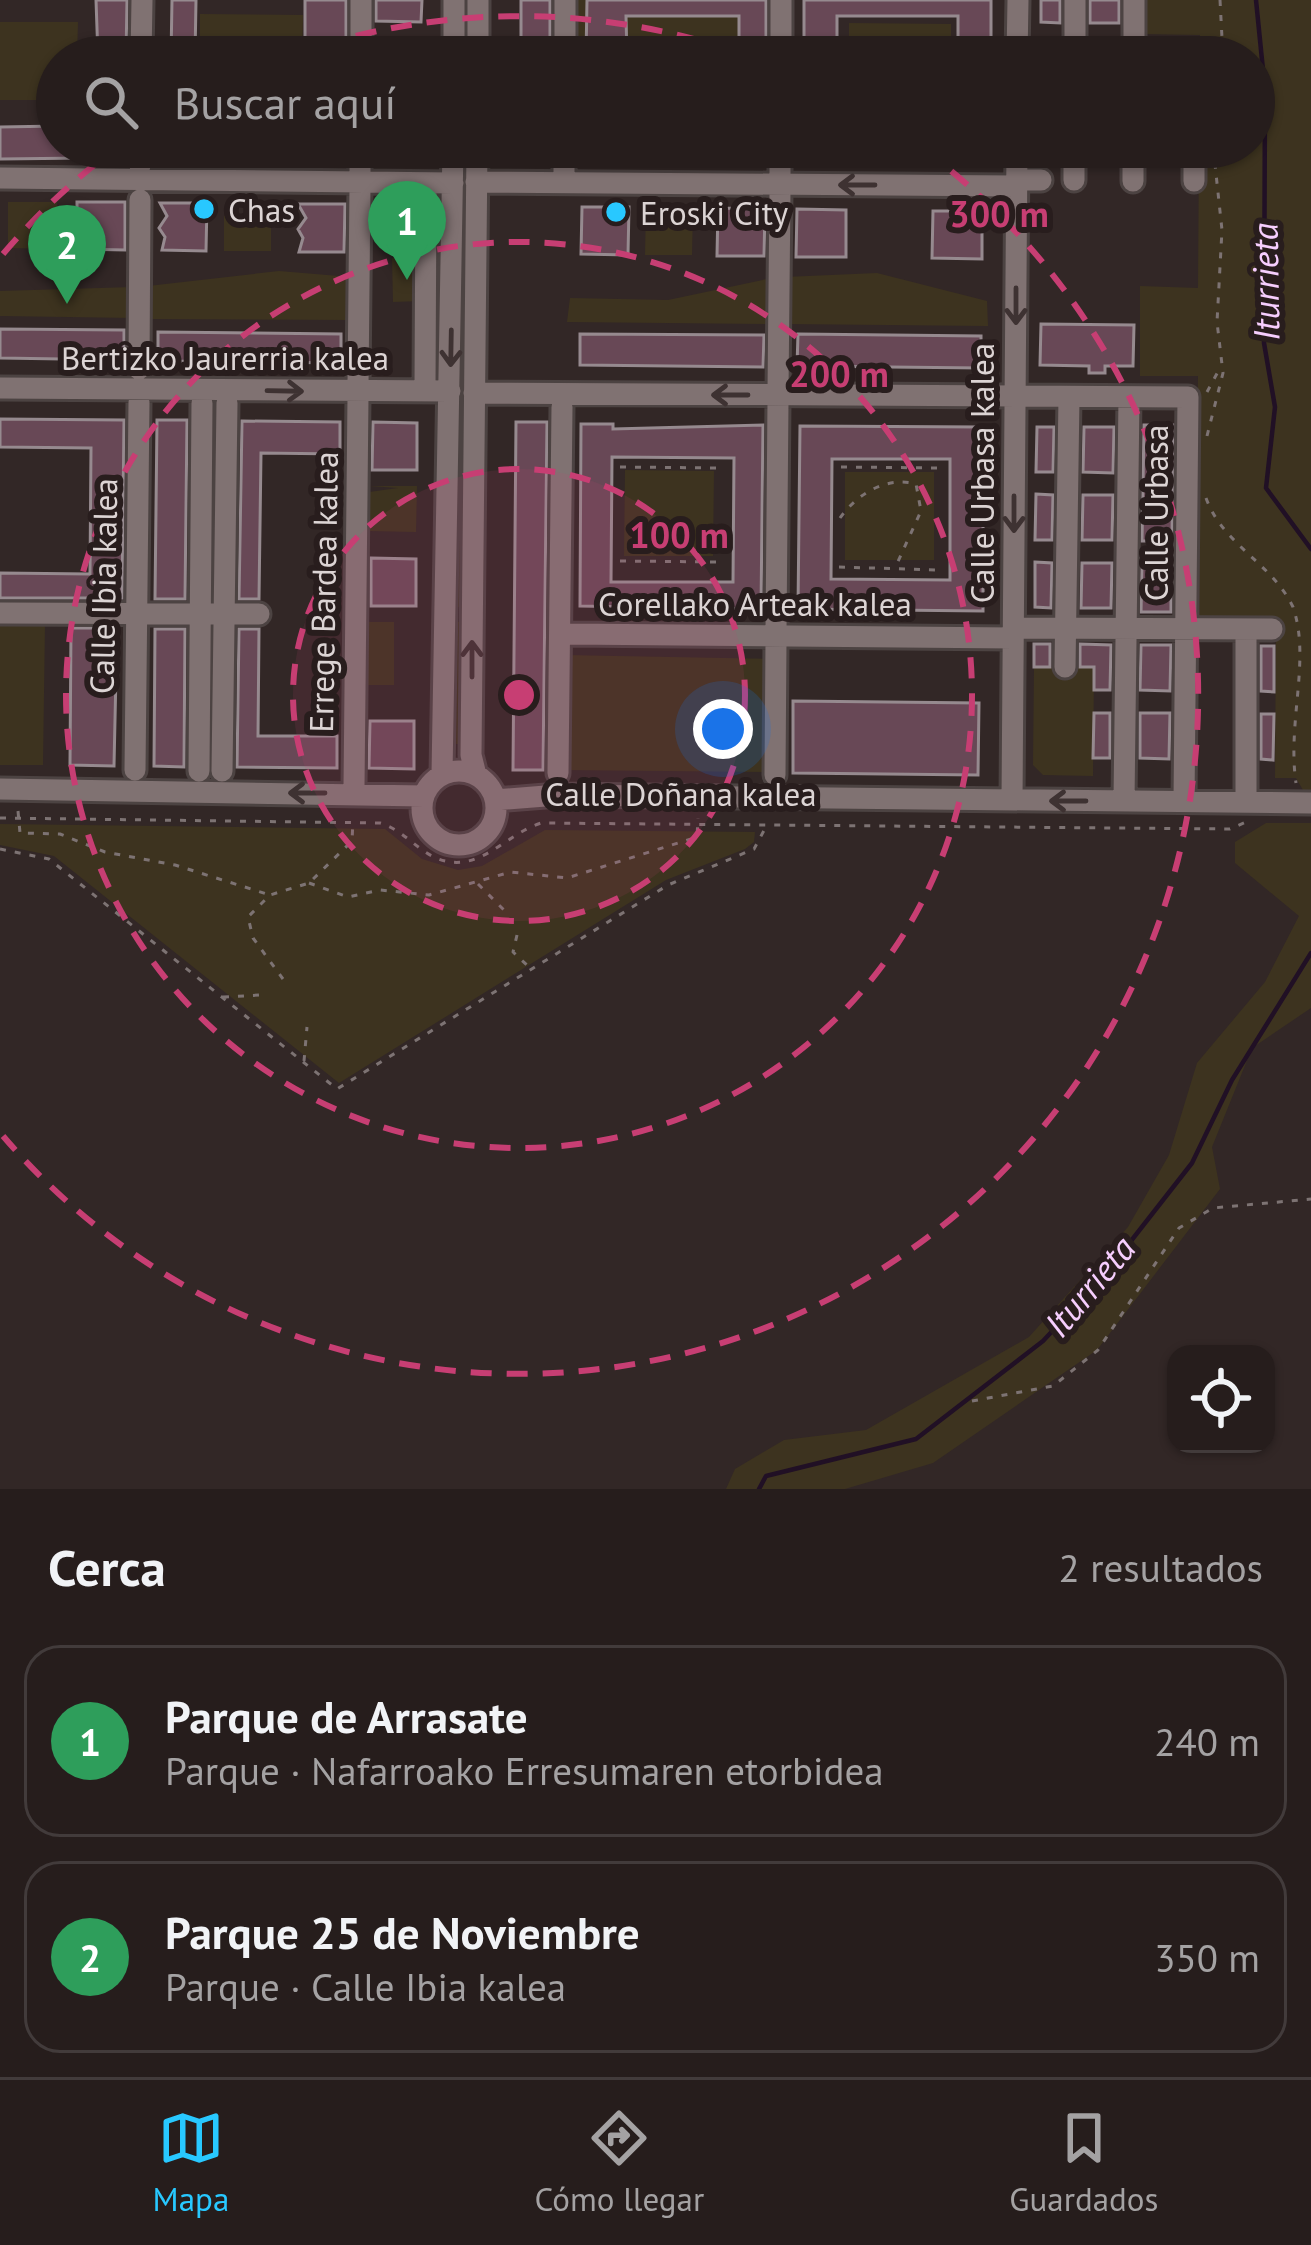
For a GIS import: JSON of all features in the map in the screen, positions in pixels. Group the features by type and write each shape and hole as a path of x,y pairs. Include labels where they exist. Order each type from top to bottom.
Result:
{"street":[{"path":"141,36 142,0"},
{"path":"361,36 362,0"},
{"path":"454,0 454,36"},
{"path":"478,0 478,36"},
{"path":"565,36 566,0"},
{"path":"781,36 782,0"},
{"path":"1017,36 1018,0"},
{"path":"1075,0 1075,36"},
{"path":"1134,0 1134,36"},
{"name":"Errege Bardea kalea","path":"354,787 360,168"},
{"path":"452,168 442,774 424,796 427,826 451,844 470,842 486,833 495,800 476,776 471,755 476,168"},
{"path":"564,168 564,178"},
{"path":"775,775 780,168"},
{"name":"Calle Urbasa kalea","path":"1012,800 1016,168"},
{"path":"1074,168 1074,180"},
{"path":"1133,168 1133,181"},
{"path":"1194,168 1194,181"},
{"path":"0,178 452,183"},
{"path":"476,182 1041,180"},
{"path":"424,387 426,187"},
{"path":"139,369 140,200"},
{"name":"Bertizko Jaurerria kalea","path":"0,388 450,391"},
{"path":"474,393 1195,399"},
{"path":"1065,667 1069,397"},
{"name":"Calle Urbasa","path":"1124,801 1130,397"},
{"name":"Calle Urbasa","path":"1184,801 1195,399"},
{"name":"Calle Ibia kalea","path":"135,770 139,402"},
{"path":"202,403 200,703 211,771 223,704 227,403"},
{"path":"558,773 562,407"},
{"path":"201,469 226,469"},
{"path":"0,613 260,614"},
{"name":"Calle Urbasa","path":"1013,633 1066,628 1272,629"},
{"path":"1246,629 1251,810"},
{"name":"Corellako Arteak kalea","path":"569,634 1013,633"},
{"path":"200,703 223,704"},
{"path":"442,774 476,776"},
{"path":"0,790 424,796"},
{"name":"Calle Doñana kalea","path":"495,800 558,795 1184,801 1251,810 1304,798"}],"path":[{"path":"1220,0 1222,36"},
{"path":"1205,442 1219,399 1222,364 1217,322 1222,230 1215,168"},
{"path":"1195,399 1222,364"},
{"path":"620,467 719,468"},
{"path":"841,467 940,468"},
{"path":"840,518 874,489 904,481 916,484 921,511 895,568"},
{"path":"1204,489 1222,531 1287,596 1304,636 1291,731 1304,798"},
{"path":"620,561 718,562"},
{"path":"839,567 939,570"},
{"name":"Calle Doñana kalea","path":"0,818 353,821 396,828 431,856 460,863 485,857 513,834 541,823 1230,829 1251,810"},
{"path":"18,815 20,833 60,834 106,852 176,865 270,895"},
{"path":"283,979 253,938 248,917 270,895 309,884 352,841 353,821"},
{"path":"309,884 348,898 380,890 429,895 511,872 567,878 697,837 698,821"},
{"path":"0,849 50,860 337,1089 668,885 754,849 767,825"},
{"path":"477,883 505,911"},
{"path":"518,935 514,952 531,970"},
{"path":"223,998 261,995"},
{"path":"304,1062 307,1027"},
{"path":"972,1401 1053,1386 1097,1350 1179,1228 1213,1208 1311,1198"}],"shaded area":[{"path":"572,0 587,0 586,36 572,36"},
{"path":"1140,0 1311,0 1311,790 1303,790 1296,778 1275,778 1276,622 1195,619 1198,376 1140,376 1140,286 1198,288 1199,168 1275,168 1275,36 1140,34"},
{"path":"200,14 303,15 302,36 200,36"},
{"path":"626,16 739,16 739,36 626,36"},
{"path":"0,22 78,22 78,36 36,36 36,100 0,100"},
{"path":"849,23 951,24 951,36 849,36"},
{"path":"8,202 57,202 56,249 8,248"},
{"path":"646,207 693,208 692,255 645,255"},
{"path":"224,216 271,216 271,251 224,251"},
{"path":"392,258 420,258 421,301 393,302"},
{"path":"279,271 351,277 351,320 148,319 148,286"},
{"path":"877,273 987,301 988,326 784,324 785,277"},
{"path":"461,274 468,274 466,424 459,424"},
{"path":"767,279 767,324 567,322 570,298 668,300"},
{"path":"133,287 134,318 0,316 0,291"},
{"path":"460,439 466,439 464,607 457,607"},
{"path":"625,470 714,471 713,556 624,556"},
{"path":"845,472 934,472 934,560 845,560"},
{"path":"369,486 417,486 416,532 369,531 369,492 398,488"},
{"path":"464,621 463,744 456,744 457,622"},
{"path":"0,622 45,623 43,765 0,765"},
{"path":"368,622 394,622 394,685 367,685"},
{"path":"563,655 771,659 770,772 562,770"},
{"path":"1034,667 1094,667 1093,776 1043,775 1033,765"},
{"path":"1266,823 1311,823 1311,1008 1252,1048 1212,1147 1220,1189 1097,1350 933,1463 845,1489 726,1489 735,1469 784,1440 866,1430 1029,1337 1128,1227 1169,1155 1197,1063 1265,982 1299,916 1235,863 1235,842"},
{"path":"0,824 385,829 422,859 458,870 482,866 545,830 755,832 754,842 745,849 666,880 339,1083 54,856 0,845"}],"building":[{"path":"96,0 127,0 126,36 97,36"},
{"path":"172,0 196,0 195,36 171,36"},
{"path":"305,0 346,0 346,36 305,36"},
{"path":"376,0 422,0 421,22 376,21"},
{"path":"521,0 550,0 550,36 521,36"},
{"path":"587,0 766,0 766,36 739,36 739,16 626,16 626,36 586,36"},
{"path":"804,0 991,0 991,36 958,36 958,16 837,16 837,36 804,36"},
{"path":"1041,0 1060,0 1060,23 1041,22"},
{"path":"1090,0 1119,0 1119,23 1090,23"},
{"path":"36,126 36,159 0,159 0,127"},
{"path":"77,202 125,202 125,250 77,249"},
{"path":"160,203 207,203 206,251 162,250 165,237 159,228 167,216"},
{"path":"298,204 345,204 344,252 299,252 303,238 298,229 306,218"},
{"path":"582,207 629,207 628,255 581,254"},
{"path":"718,208 765,209 764,256 717,256"},
{"path":"797,209 846,210 846,257 796,257"},
{"path":"933,211 982,211 982,259 932,258"},
{"path":"1041,324 1134,325 1133,366 1105,366 1105,373 1089,373 1089,366 1040,365"},
{"path":"0,329 124,330 124,360 0,358"},
{"path":"158,332 341,334 341,363 158,361"},
{"path":"580,334 764,335 763,367 580,365"},
{"path":"798,334 981,336 981,368 797,366"},
{"path":"0,419 124,420 122,598 0,598 0,573 90,574 91,448 0,447"},
{"path":"157,420 187,420 185,599 155,599"},
{"path":"242,421 340,422 340,454 261,453 259,599 239,599"},
{"path":"373,422 417,423 417,470 372,470"},
{"path":"516,422 547,422 543,770 513,770"},
{"path":"581,424 613,424 613,429 763,425 761,609 580,606","holes":["612,457 734,458 733,582 611,582"]},
{"path":"1144,425 1173,425 1172,541 1142,541"},
{"path":"800,426 983,427 983,611 798,609","holes":["832,459 950,459 950,580 831,579"]},
{"path":"1037,427 1054,427 1053,472 1036,472"},
{"path":"1084,427 1114,427 1113,473 1083,472"},
{"path":"1036,494 1053,495 1052,540 1035,540"},
{"path":"1083,495 1113,495 1112,540 1082,540"},
{"path":"371,558 416,559 416,606 371,606"},
{"path":"1035,562 1052,563 1051,608 1035,607"},
{"path":"1082,563 1112,563 1111,608 1081,608"},
{"path":"1142,563 1171,563 1171,612 1141,612"},
{"path":"71,628 117,628 114,766 70,765"},
{"path":"155,629 185,629 184,767 154,766"},
{"path":"239,629 259,629 258,736 337,736 337,768 237,767"},
{"path":"1034,644 1050,644 1050,667 1034,667"},
{"path":"1080,644 1111,645 1110,690 1094,690 1094,667 1080,667"},
{"path":"1141,645 1171,645 1170,691 1140,690"},
{"path":"1261,646 1274,646 1274,692 1261,691"},
{"path":"793,701 979,703 978,775 793,773"},
{"path":"1094,713 1110,713 1110,758 1093,758"},
{"path":"1140,713 1170,713 1169,759 1140,758"},
{"path":"1261,714 1274,714 1273,760 1261,759"},
{"path":"370,721 414,721 414,769 369,768"}],"waterway":[{"name":"Iturrieta","path":"1256,0 1260,36"},
{"name":"Iturrieta","path":"1265,168 1264,343 1275,407 1266,488 1311,549"},
{"name":"Iturrieta","path":"759,1489 766,1476 916,1439 1043,1341 1102,1278 1192,1163 1232,1080 1311,953"}],"place":[{"name":"Chas","path":"204,209"},
{"name":"Eroski City","path":"616,212"},
{"name":"Parque de Arrasate","path":"407,280"},
{"name":"Parque 25 de Noviembre","path":"67,304"}]}
